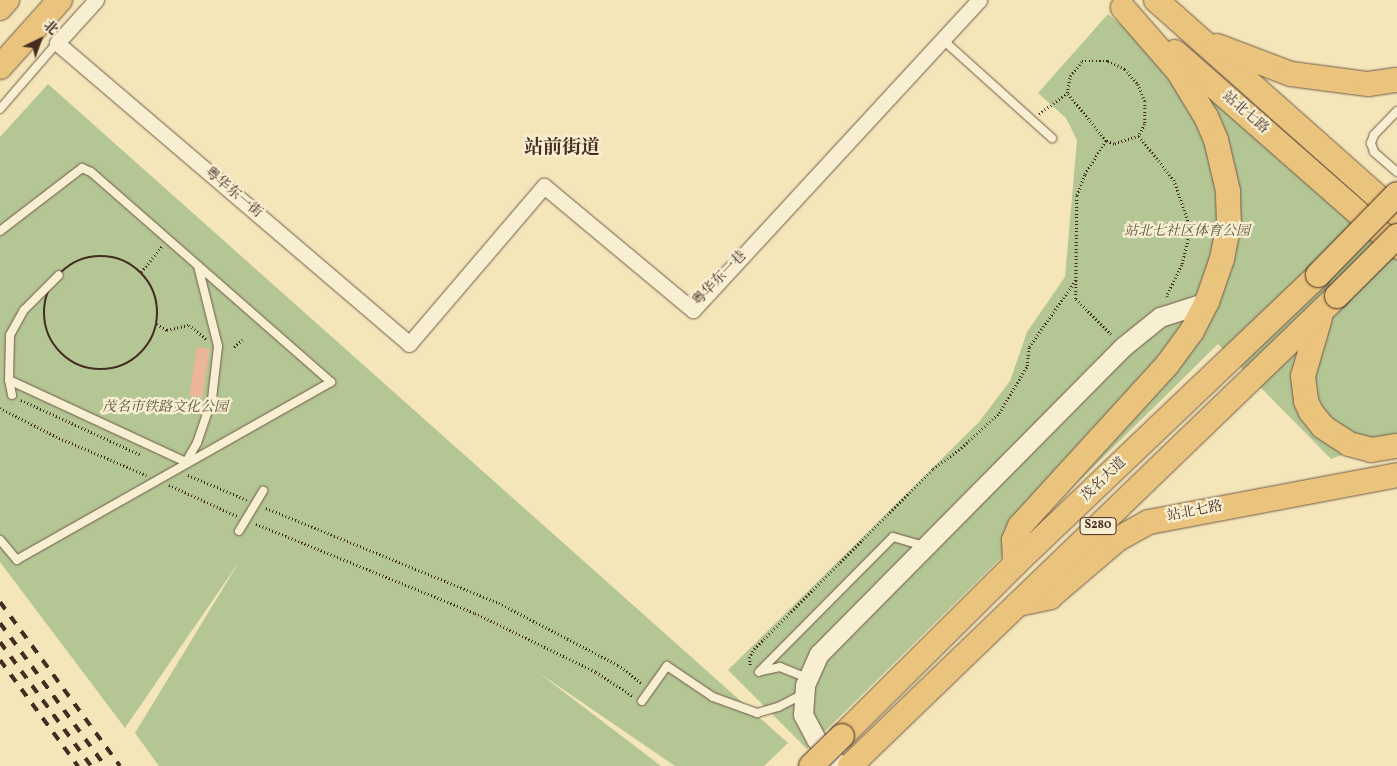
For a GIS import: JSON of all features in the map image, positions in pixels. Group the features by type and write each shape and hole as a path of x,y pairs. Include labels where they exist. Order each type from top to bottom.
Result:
{"main road":[{"path":"0,8 7,0"},
{"path":"0,67 60,0"},
{"name":"站北七路","path":"1156,0 1397,214"},
{"path":"1015,564 1014,540 1020,526 1143,394 1192,331 1208,302 1222,259 1228,224 1228,191 1222,162 1206,117 1194,94 1152,38 1119,4"},
{"name":"站北七路","path":"1119,4 1397,247"},
{"path":"1201,39 1290,74 1368,84 1397,80"},
{"name":"茂名大道","path":"811,766 1015,564 1318,275 1397,194"},
{"name":"S280","path":"850,763 1018,604 1397,236"},
{"path":"1330,303 1303,376 1306,401 1311,412 1323,428 1355,446 1371,450 1397,446"},
{"name":"站北七路","path":"1018,604 1050,597 1118,539 1149,522 1397,475"}],"street":[{"path":"57,43 96,0"},
{"name":"粤华东一巷","path":"409,344 544,186 693,310 979,0"},
{"name":"粤华东一街","path":"57,43 409,344"},
{"path":"850,763 807,726 804,715 806,685 818,654 1124,346 1160,317 1174,310 1208,302"}],"lane":[{"path":"943,40 1052,138"},
{"path":"0,109 57,43"},
{"path":"1397,111 1374,135 1371,143 1374,152 1397,172"},
{"path":"0,232 82,168 91,172 331,382 17,560 0,540"},
{"path":"187,462 209,410 218,346 198,266"},
{"path":"12,396 9,380 9,352 10,335 15,322 59,275"},
{"path":"0,352 9,352"},
{"path":"9,380 187,462"},
{"path":"239,532 263,491"},
{"path":"759,672 893,537 902,537 926,547"},
{"path":"642,701 667,666 713,697 757,714 778,707 806,685 780,667 759,672"}],"path":[{"path":"1032,120 1067,93 1070,76 1082,61 1108,61 1125,69 1138,84 1145,101 1144,124 1139,136 1114,144 1106,141 1067,93"},
{"path":"1139,136 1174,180 1191,229 1182,265 1167,296 1174,310"},
{"path":"1106,141 1085,175 1077,196 1076,280 1078,303 1124,346"},
{"path":"141,272 168,240"},
{"path":"99,256 128,263 141,272 156,296 157,324 146,349 124,366 97,370 79,366 54,345 45,322 46,297 59,275 77,262 99,256"},
{"path":"759,672 751,668 749,658 754,648 933,469 961,448 999,413 1027,366 1029,347 1076,280"},
{"path":"157,324 168,330 189,325 218,346"},
{"path":"234,347 242,340"},
{"path":"12,396 150,459"},
{"path":"0,408 59,438 246,520 475,613 596,672 642,701"},
{"path":"176,470 499,603 618,665 651,690"}],"green space":[{"name":"站北七社区体育公园","path":"1108,14 1346,211 1397,260 1397,435 1331,459 1218,344 807,749 728,670 979,422 1010,381 1027,332 1065,277 1077,140 1066,118 1038,93"},
{"name":"茂名市铁路文化公园","path":"48,84 788,743 764,766 675,766 539,673 661,766 159,766 135,733 239,562 125,728 0,562 0,137"}],"building":[{"path":"197,347 210,349 202,397 189,395"}],"railway":[{"path":"0,602 120,766"},
{"path":"0,623 105,766"},
{"path":"0,642 91,766"},
{"path":"0,660 78,766"}],"district":[{"name":"站前街道","path":"562,149"}]}
